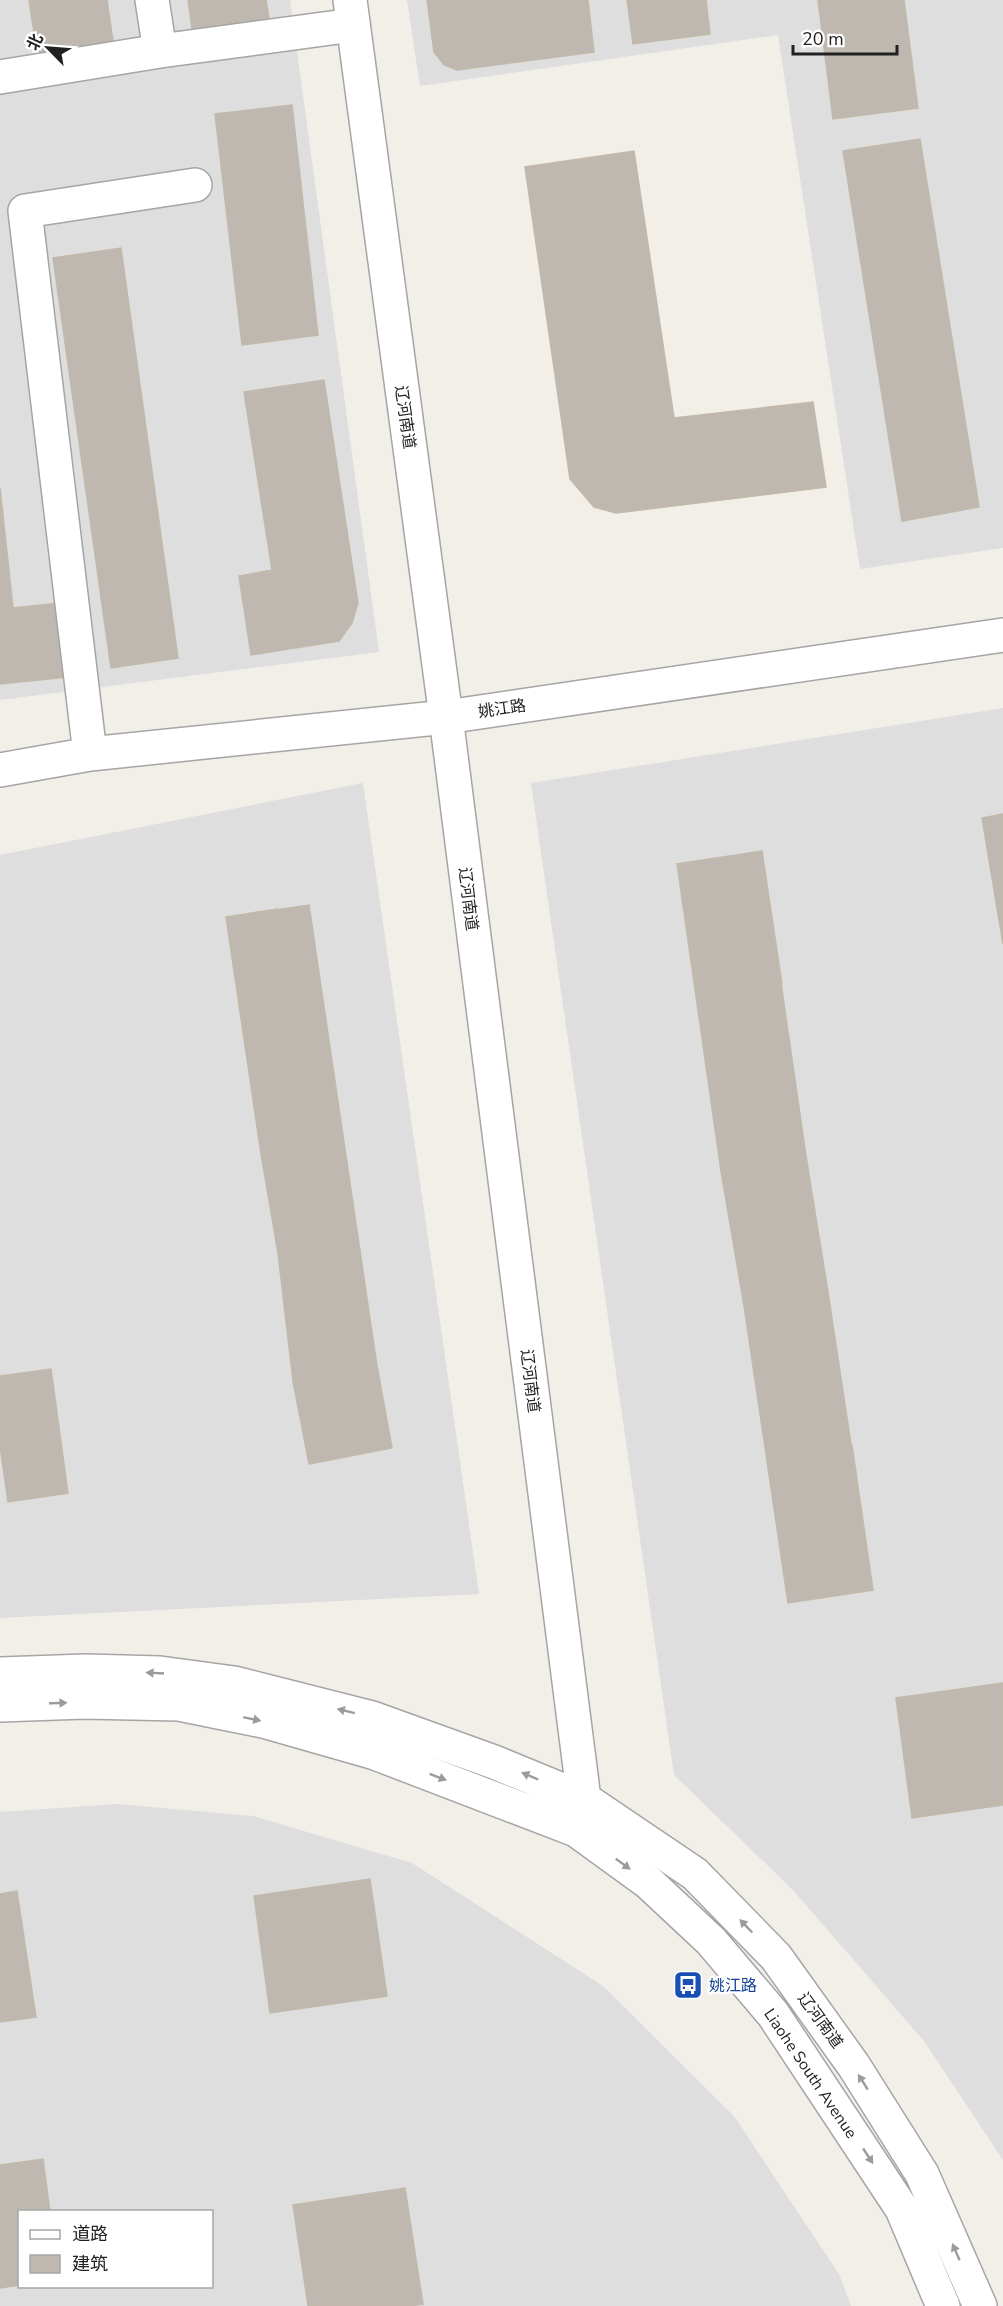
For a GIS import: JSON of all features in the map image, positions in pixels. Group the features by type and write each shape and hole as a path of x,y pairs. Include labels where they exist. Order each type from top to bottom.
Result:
{"street":[{"path":"152,0 160,51"},
{"path":"0,77 160,51 352,12"},
{"name":"辽河南道","path":"352,12 446,717 580,1814 695,1874 776,1957 854,2066 922,2174 980,2306"},
{"path":"90,754 25,211 195,185"},
{"name":"姚江路","path":"0,770 90,754 446,717 1003,634"},
{"path":"0,1674 86,1671 160,1673 234,1683 372,1718 494,1762 580,1814"},
{"path":"0,1705 84,1702 179,1704 263,1721 580,1814"},
{"name":"Liaohe South Avenue","path":"580,1814 711,1941 773,2014 902,2209 943,2306"}],"shaded area":[{"path":"0,0 290,0 379,652 0,700"},
{"path":"407,0 1003,0 1003,548 860,569 778,35 420,86"},
{"path":"1003,708 1003,2160 924,2041 792,1889 674,1775 531,783"},
{"path":"363,783 479,1594 0,1618 0,855"},
{"path":"117,1804 253,1816 412,1863 603,1986 734,2116 839,2274 851,2306 0,2306 0,1812"}],"building":[{"path":"29,0 107,0 113,41 37,53"},
{"path":"188,0 266,0 269,18 192,29"},
{"path":"427,0 588,0 594,52 457,70 444,65 434,52"},
{"path":"627,0 706,0 710,34 633,44"},
{"path":"818,0 904,0 918,108 833,119"},
{"path":"292,105 318,335 242,345 215,114"},
{"path":"920,139 979,507 902,521 843,151"},
{"path":"634,151 674,418 813,402 826,487 616,513 594,507 570,479 525,167"},
{"path":"121,248 178,658 111,668 53,258"},
{"path":"324,380 358,603 352,623 339,641 251,655 239,576 272,570 244,392"},
{"path":"0,488 13,608 59,603 67,677 0,684"},
{"path":"1003,814 1003,944 982,818"},
{"path":"762,851 873,1590 788,1603 744,1306 721,1171 677,864"},
{"path":"762,851 782,984 697,997 677,864"},
{"path":"309,905 377,1366 392,1448 309,1464 293,1381 278,1253 226,917"},
{"path":"277,909 296,1035 246,1044 226,917"},
{"path":"317,1144 334,1243 278,1253 261,1154"},
{"path":"806,1156 828,1292 744,1306 721,1171"},
{"path":"51,1369 68,1493 8,1502 0,1446 0,1376"},
{"path":"342,1371 358,1454 309,1464 293,1381"},
{"path":"852,1445 873,1590 788,1603 767,1460"},
{"path":"1003,1683 1003,1805 912,1818 896,1698"},
{"path":"370,1879 387,1996 270,2013 254,1896"},
{"path":"17,1891 36,2017 0,2022 0,1894"},
{"path":"43,2159 50,2210 18,2210 18,2285 0,2288 0,2165"},
{"path":"405,2188 423,2304 308,2306 293,2205"}],"place":[{"name":"姚江路","path":"688,1985"}]}
